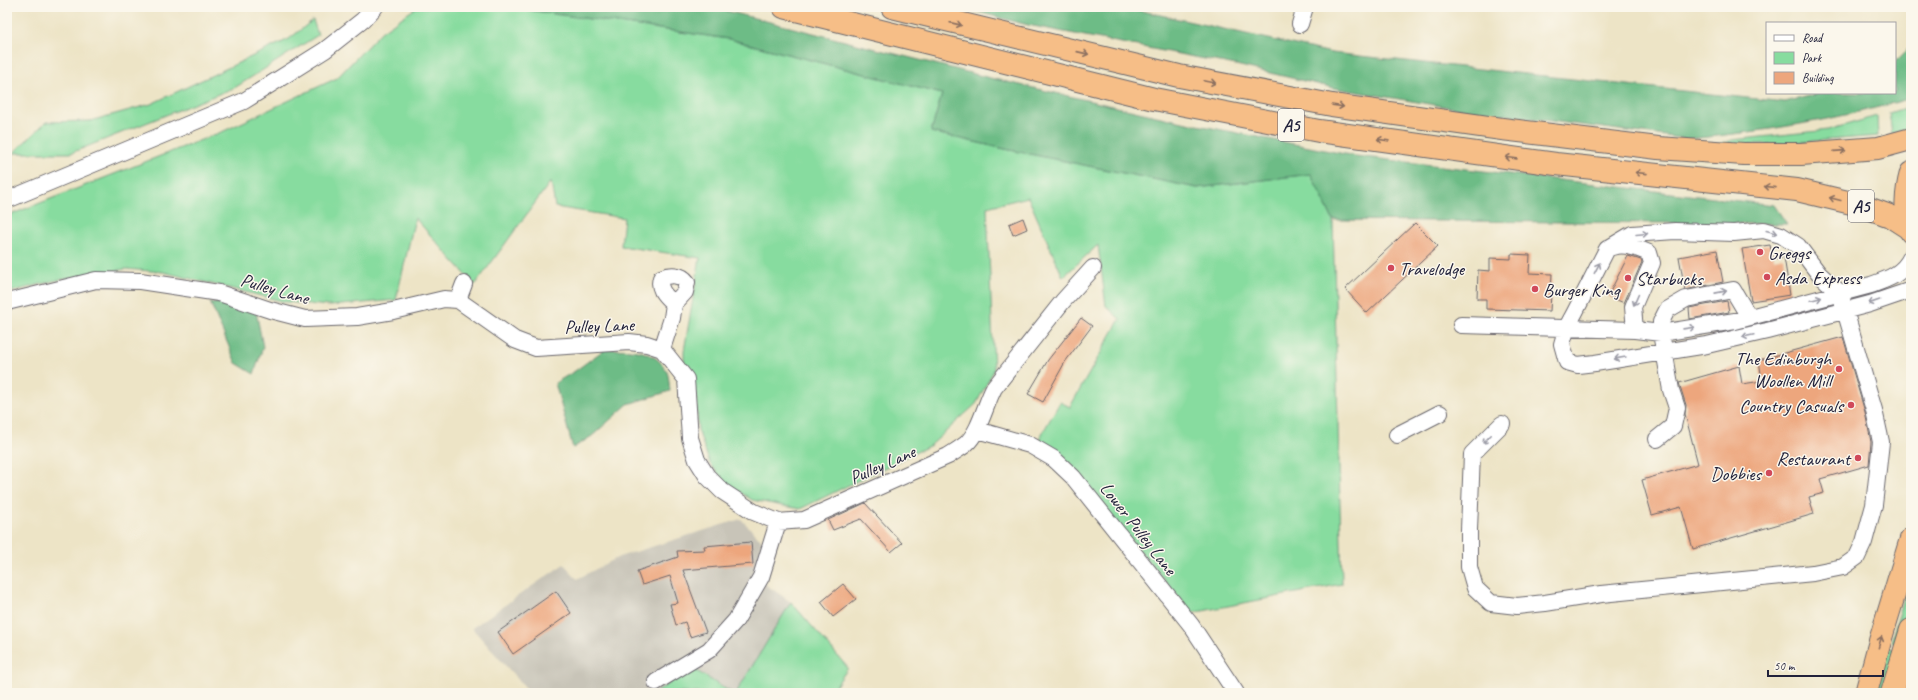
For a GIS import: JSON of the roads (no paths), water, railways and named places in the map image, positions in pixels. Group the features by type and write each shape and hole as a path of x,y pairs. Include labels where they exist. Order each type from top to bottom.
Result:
{"highway":[{"name":"A5","path":"784,7 1161,100 1319,131 1556,164 1797,190 1860,205 1890,216 1910,231"},
{"name":"A5","path":"892,7 1179,76 1332,105 1502,129 1674,149 1744,154 1801,154 1878,148 1911,139"},
{"path":"1910,231 1907,195 1911,173"},
{"path":"1866,693 1911,539"},
{"path":"1892,693 1911,630"}],"street":[{"path":"7,200 244,102 325,50 363,20 375,7"},
{"path":"1300,24 1305,7"},
{"path":"1502,424 1472,454 1469,567 1475,588 1491,602 1517,606 1601,594 1813,573 1843,567 1857,557 1864,542 1874,505 1882,442 1846,310 1840,293 1819,274 1798,246 1781,235 1764,230 1734,233 1675,231 1632,234 1607,249 1567,327 1562,344 1567,362 1578,365 1707,345 1767,332 1846,310 1911,290"},
{"path":"1607,249 1619,245 1634,247 1649,253 1652,263 1633,307 1635,330"},
{"path":"1461,325 1567,327 1661,332 1735,321 1890,278 1907,266 1911,257"},
{"name":"Pulley Lane","path":"7,302 96,280 140,280 219,293 270,310 306,319 358,317 393,311 444,299 458,300 515,340 536,348 629,342 647,344 662,349 686,379 690,438 698,460 707,476 722,491 754,512 778,522 804,520 948,456 967,443 977,430 986,404 994,388 1063,302 1093,268"},
{"path":"458,300 464,284"},
{"path":"1657,438 1673,426 1677,408 1671,390 1661,332 1661,322 1668,310 1686,299 1733,290 1749,317"},
{"path":"662,349 672,318 674,304"},
{"path":"1397,435 1440,413"},
{"name":"Lower Pulley Lane","path":"977,430 1030,445 1054,459 1073,477 1191,625 1236,693"},
{"path":"656,682 708,650 736,620 761,577 778,522"}],"place":[{"name":"Greggs","path":"1760,252"},
{"name":"Travelodge","path":"1391,268"},
{"name":"Asda Express","path":"1767,277"},
{"name":"Starbucks","path":"1628,278"},
{"name":"Burger King","path":"1535,289"},
{"name":"The Edinburgh Woollen Mill","path":"1839,369"},
{"name":"Country Casuals","path":"1851,405"},
{"name":"Restaurant","path":"1858,458"},
{"name":"Dobbies","path":"1769,473"}]}
